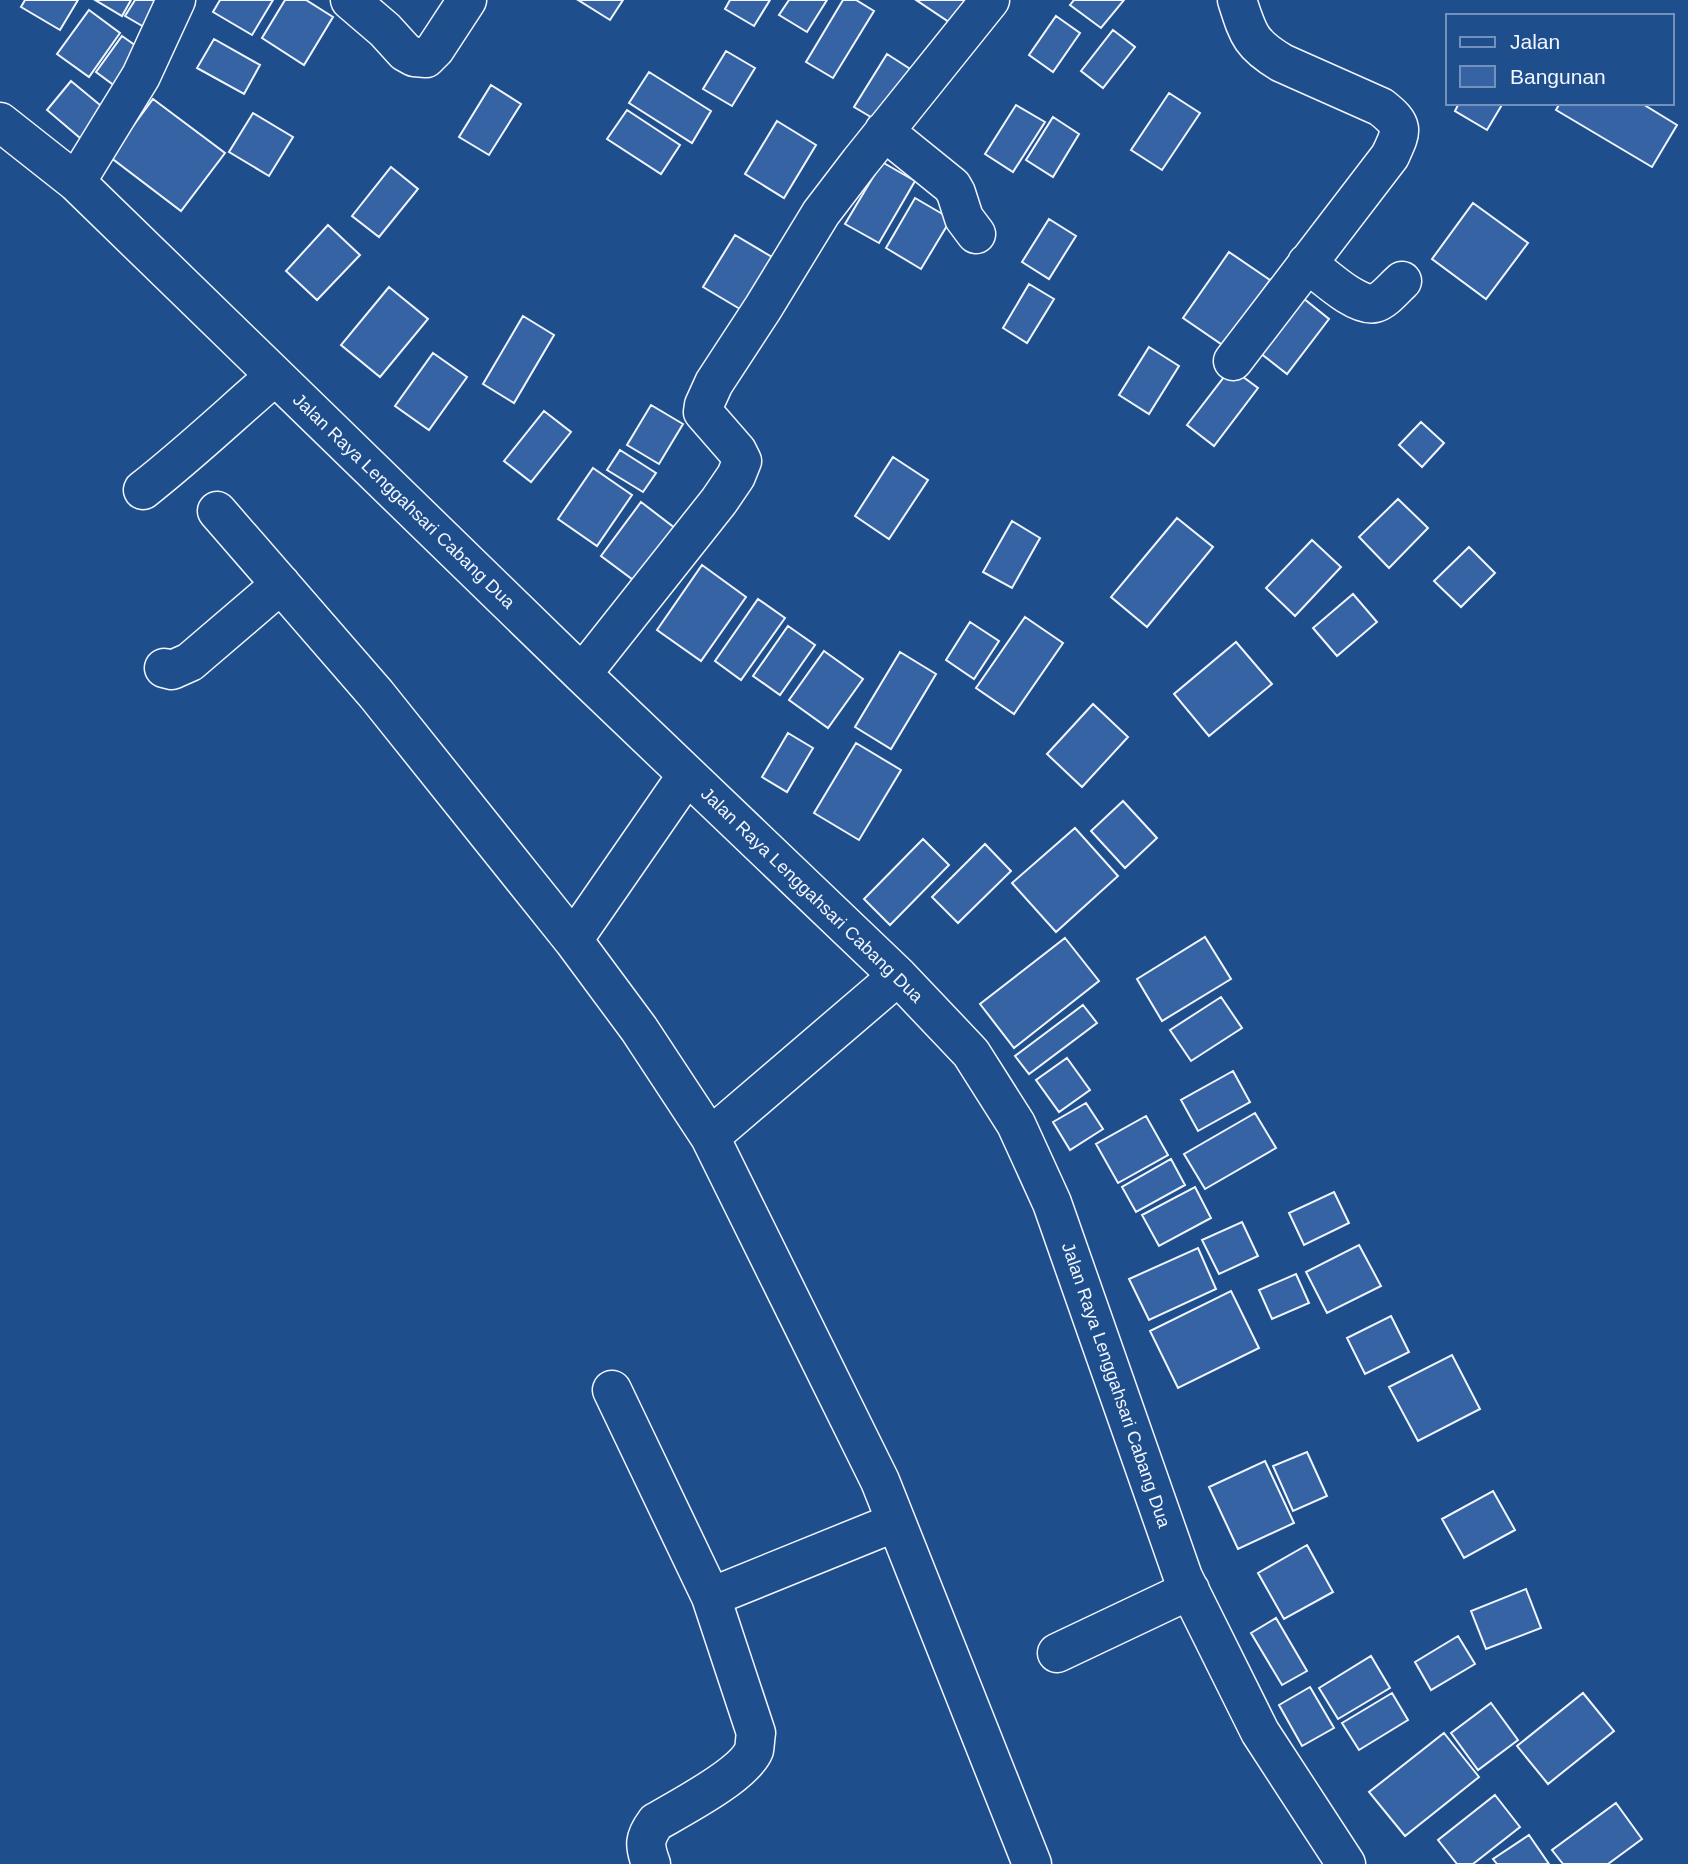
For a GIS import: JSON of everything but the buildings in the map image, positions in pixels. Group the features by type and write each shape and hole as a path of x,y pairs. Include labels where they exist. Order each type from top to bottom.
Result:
{"street":[{"path":"76,182 141,76 176,0"},
{"path":"350,0 385,30 405,52 414,57 426,58 435,50 467,0"},
{"path":"582,674 736,476 742,461 737,451 706,418 704,412 704,405 714,383 821,213 990,0"},
{"path":"1233,361 1390,156 1400,135 1393,117 1381,107 1282,63 1268,54 1247,32 1237,0"},
{"name":"Jalan Raya Lenggahsari Cabang Dua","path":"0,122 76,182 582,674 898,976 971,1053 1016,1124 1052,1203 1190,1590 1260,1732 1346,1864"},
{"path":"884,131 952,186 957,193 964,218 976,234"},
{"path":"1307,264 1364,303 1374,303 1382,299 1402,281"},
{"path":"143,489 187,455 275,376"},
{"path":"217,511 376,694 573,940 639,1030 710,1137 880,1481 1032,1864"},
{"path":"164,668 173,670 190,662 281,584"},
{"path":"573,940 687,775"},
{"path":"710,1137 898,976"},
{"path":"612,1390 711,1597 756,1733 754,1750 730,1777 656,1822 648,1833 645,1844 651,1864"},
{"path":"711,1597 896,1522"},
{"path":"1056,1653 1190,1590"}]}
